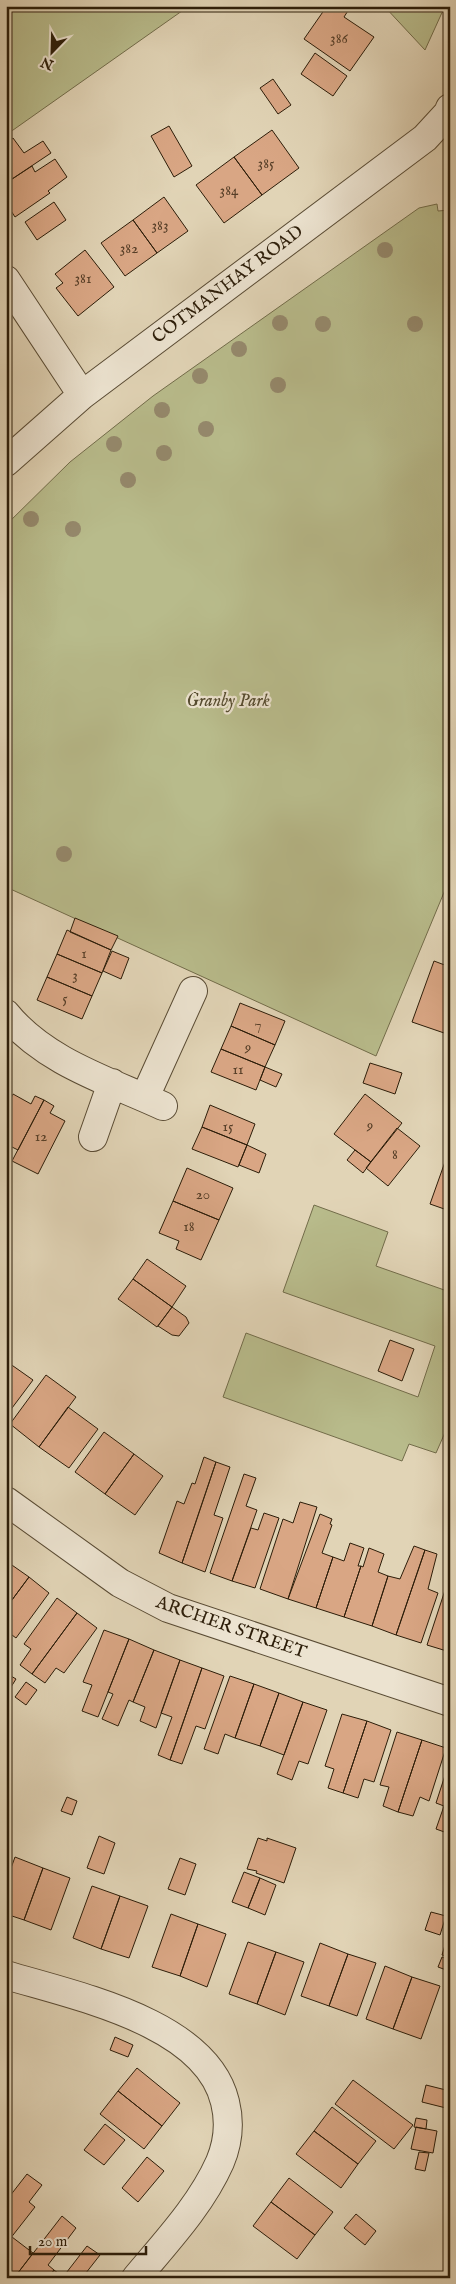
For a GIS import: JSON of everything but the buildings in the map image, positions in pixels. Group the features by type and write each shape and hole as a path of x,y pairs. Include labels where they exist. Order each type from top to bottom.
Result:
{"street":[{"name":"COTMANHAY ROAD","path":"6,462 82,395 425,138 449,112"},
{"path":"6,280 82,395"},
{"path":"6,1014 14,1024 46,1050 154,1102 193,991"},
{"path":"93,1137 112,1083"},
{"name":"ARCHER STREET","path":"6,1501 120,1583 168,1608 450,1702"},
{"path":"6,1975 139,2019 167,2033 188,2047 204,2060 216,2076 222,2092 228,2126 221,2160 198,2200 136,2278"}],"green space":[{"path":"6,6 189,6 6,135"},
{"path":"384,6 445,6 425,50"},
{"name":"Granby Park","path":"437,204 438,211 450,210 450,878 376,1056 6,887 6,525 70,462 153,396 419,208"},
{"path":"314,1205 388,1232 376,1266 450,1292 450,1428 447,1428 436,1453 409,1444 402,1461 223,1397 246,1333 418,1397 435,1346 283,1292"}]}
